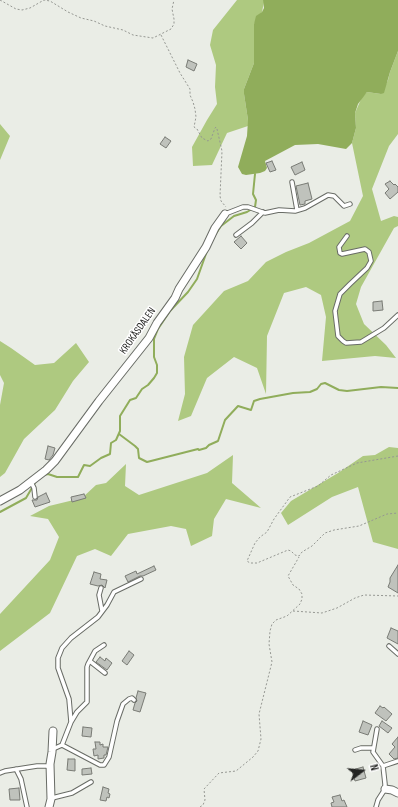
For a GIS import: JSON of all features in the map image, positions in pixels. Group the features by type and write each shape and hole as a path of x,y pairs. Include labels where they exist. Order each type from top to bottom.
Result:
{"street":[{"name":"KROKÅSDALEN","path":"0,500 20,490 55,461 99,401 149,338 156,323 175,298 179,289 206,247 215,228 227,213"},
{"path":"49,807 51,799 50,768 52,731"},
{"path":"385,789 398,793"}],"lane":[{"path":"292,182 297,210"},
{"path":"227,213 248,206 268,214 279,210 297,210 306,208 328,195 334,196 344,206 350,204"},
{"path":"236,235 252,223 262,212"},
{"path":"347,236 340,247 340,253 342,254 365,249 369,252 371,261 368,268 340,294 335,311 338,336 346,343 361,342 384,328 398,315"},
{"path":"31,482 35,497"},
{"path":"71,722 69,699 58,668 59,654 71,638 102,612 114,592 141,579"},
{"path":"101,588 99,595 103,609 102,612"},
{"path":"62,745 71,722 77,712 87,702 87,667 95,651 104,645"},
{"path":"389,646 398,654"},
{"path":"90,662 105,673"},
{"path":"52,750 62,745 100,765 104,765 109,757 117,721 123,704 129,699 132,698 134,700"},
{"path":"376,807 379,796 385,789 382,766 373,754 378,729"},
{"path":"355,750 361,748 373,748"},
{"path":"382,766 398,761"},
{"path":"0,773 16,769 43,766 50,768"},
{"path":"16,769 21,779 27,807"},
{"path":"51,799 53,797 72,793 91,782"}],"path":[{"path":"0,0 16,9 22,10 30,8 44,0 50,1 81,18 123,30 133,35 153,38 171,29 174,24 172,9 174,0"},
{"path":"161,35 180,73 190,89 190,95 196,117 194,127 197,129 202,138 208,141 211,138 215,128 217,129 222,151 220,196 227,213"},
{"path":"299,556 288,550 257,563 250,563 247,561 255,543 267,532 274,519 290,497 318,486 330,475 351,465 398,456"},
{"path":"200,807 203,805 205,800 204,789 219,772 236,771 258,751 261,739 259,714 272,662 269,644 270,631 276,620 287,616 300,604 302,594 299,589 293,585 288,576 299,556 325,533 359,526 390,513 398,513"},
{"path":"292,611 322,613 337,608 355,598 364,595 398,596"}],"shaded area":[{"path":"237,0 263,0 264,2 262,12 254,24 254,63 244,89 248,126 227,133 212,165 193,166 192,147 217,104 215,87 216,65 210,45 213,30"},
{"path":"263,0 398,0 398,51 384,93 367,92 358,104 355,113 356,128 352,143 346,149 318,144 295,145 265,161 267,168 265,171 246,175 242,174 238,167 247,136 248,120 244,89 254,63 254,24 256,16 262,12 264,8"},
{"path":"398,51 398,134 389,146 372,189 381,221 394,216 398,217 398,226 394,228 361,287 356,304 364,324 386,345 396,358 375,356 322,361 326,317 321,295 306,287 284,293 267,336 266,394 257,368 234,357 207,378 191,416 178,421 185,394 184,357 193,325 224,291 248,281 266,262 309,243 350,221 363,196 352,143 356,128 355,113 362,97 367,92 381,94 388,80"},
{"path":"0,124 10,136 0,160"},
{"path":"0,341 35,365 54,363 76,343 89,362 73,381 55,410 24,439 5,473 0,477 0,405 4,383 0,375"},
{"path":"389,447 398,448 398,549 373,542 358,487 332,497 288,525 281,513 291,501 363,456 375,455"},
{"path":"233,455 232,483 261,508 226,499 214,519 212,536 191,546 186,529 171,526 128,534 111,556 95,549 77,556 50,613 0,651 0,614 50,560 59,537 48,519 30,516 49,506 82,498 96,485 106,483 126,464 125,486 139,495 207,473"}],"building":[{"path":"188,60 197,64 194,71 186,67"},
{"path":"165,137 171,141 166,148 160,144"},
{"path":"272,161 276,170 270,172 266,163"},
{"path":"302,162 305,170 295,175 291,167"},
{"path":"390,181 398,187 398,192 390,199 385,193 389,189 385,184"},
{"path":"308,183 312,199 305,201 305,204 300,205 296,186"},
{"path":"241,236 247,243 241,249 234,242"},
{"path":"382,301 383,310 373,311 373,302"},
{"path":"48,446 55,448 53,455 49,460 45,459"},
{"path":"46,493 50,502 35,507 32,500 37,500 38,497"},
{"path":"84,494 86,498 72,502 71,497"},
{"path":"398,565 398,593 388,587 390,578"},
{"path":"154,566 156,570 128,582 125,576 136,571 137,574"},
{"path":"94,572 101,574 100,579 107,580 105,588 102,585 98,586 90,584"},
{"path":"391,628 398,631 398,644 387,638"},
{"path":"129,651 134,655 127,665 122,661"},
{"path":"100,657 105,661 106,658 112,663 107,670 96,662"},
{"path":"138,691 146,693 140,712 133,710 137,701 136,698"},
{"path":"380,706 383,708 384,707 392,714 386,721 375,713"},
{"path":"363,721 372,725 368,735 359,732"},
{"path":"382,721 392,728 388,733 379,726"},
{"path":"83,727 92,728 91,737 82,736"},
{"path":"398,737 398,758 394,759 389,754 395,747 392,744"},
{"path":"95,742 100,742 100,745 103,744 103,747 108,747 104,758 98,759 98,755 94,756 93,749 96,749"},
{"path":"68,759 75,759 75,771 67,770"},
{"path":"363,767 366,778 355,781 352,770"},
{"path":"91,768 92,774 82,775 82,769"},
{"path":"103,787 109,789 109,798 107,797 106,801 100,800"},
{"path":"19,788 20,800 10,800 9,789"},
{"path":"340,795 342,801 344,800 347,807 332,807 331,803 334,802 332,797"}],"waterway":[{"path":"215,235 221,226 234,216 247,212 255,207 256,200 253,194 255,174"},
{"path":"44,475 48,474 57,477 78,477 84,465 90,466 101,458 110,454 111,443 116,440 120,431 120,416 130,400 136,398 157,373 157,365 154,357 154,339 158,329 170,311 188,292 197,279 207,251"},
{"path":"119,434 135,446 138,449 139,458 147,462 206,448 218,441 225,420 238,406 251,410 254,401 260,399 293,393 310,392 317,389 321,384 325,383 339,390 347,391 381,387 398,388"},
{"path":"0,512 26,498 36,481"}]}
